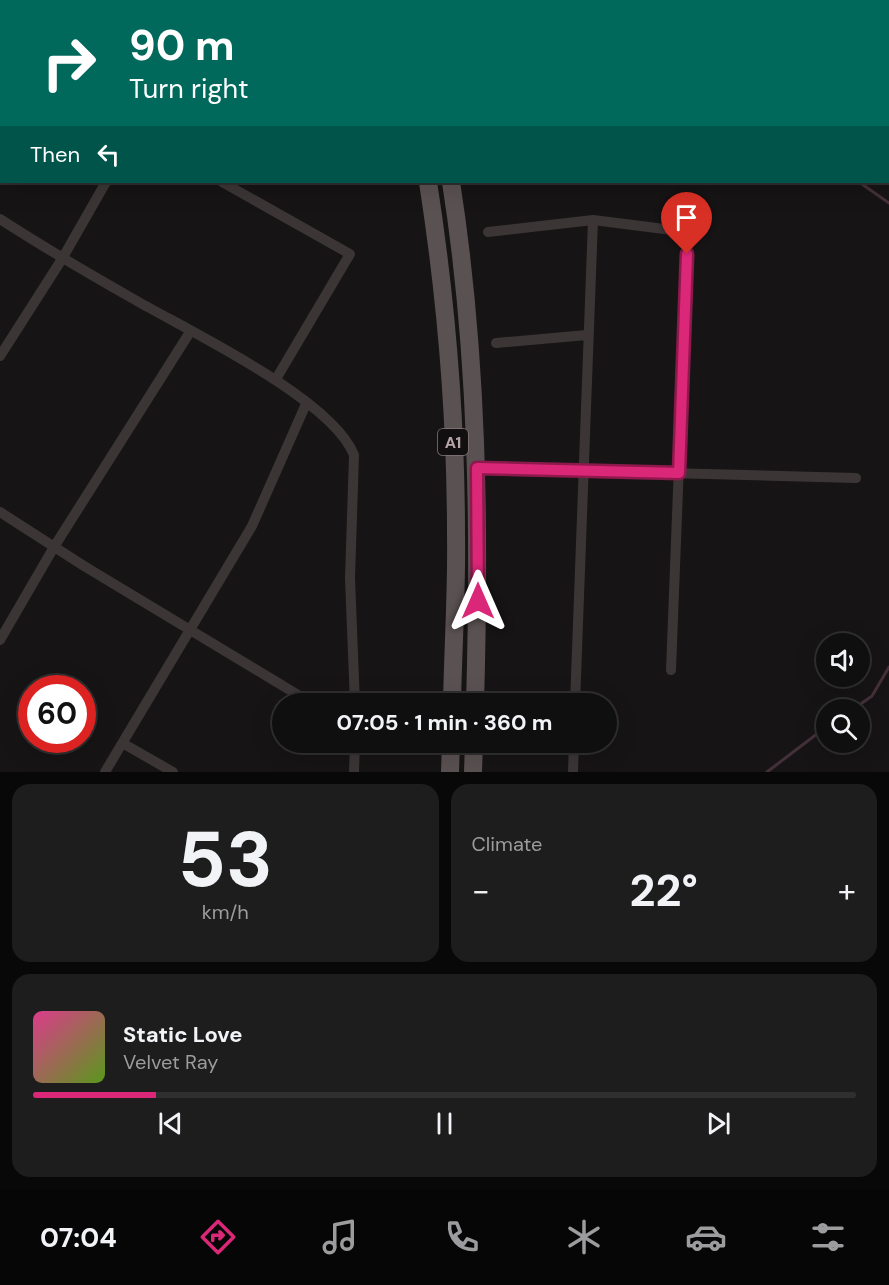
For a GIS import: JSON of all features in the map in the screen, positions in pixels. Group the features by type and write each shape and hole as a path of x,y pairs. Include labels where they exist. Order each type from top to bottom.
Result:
{"main road":[{"name":"A1","path":"428,183 444,295 455,468 456,536 452,693"},
{"name":"A1","path":"451,183 471,345 477,468 478,601 475,693"},
{"path":"450,772 451,753"},
{"path":"473,772 474,753"}],"street":[{"path":"0,356 62,259 105,183"},
{"path":"224,183 350,254 276,379"},
{"path":"0,219 62,259 276,379 337,428 348,441 354,455 350,578 355,693"},
{"path":"488,232 593,220 688,232 671,670"},
{"path":"575,693 593,220"},
{"path":"0,640 54,547 190,332"},
{"path":"496,343 587,335"},
{"path":"105,772 124,744 252,526 306,404"},
{"path":"477,468 856,478"},
{"path":"0,512 295,693"},
{"path":"124,744 172,772"},
{"path":"354,772 355,753"},
{"path":"573,753 573,772"}],"waterway":[{"path":"860,183 889,203"},
{"path":"868,699 872,696 889,667"},
{"path":"767,772 816,735"}],"route":[{"path":"478,601 477,468 679,473 687,254"}]}
